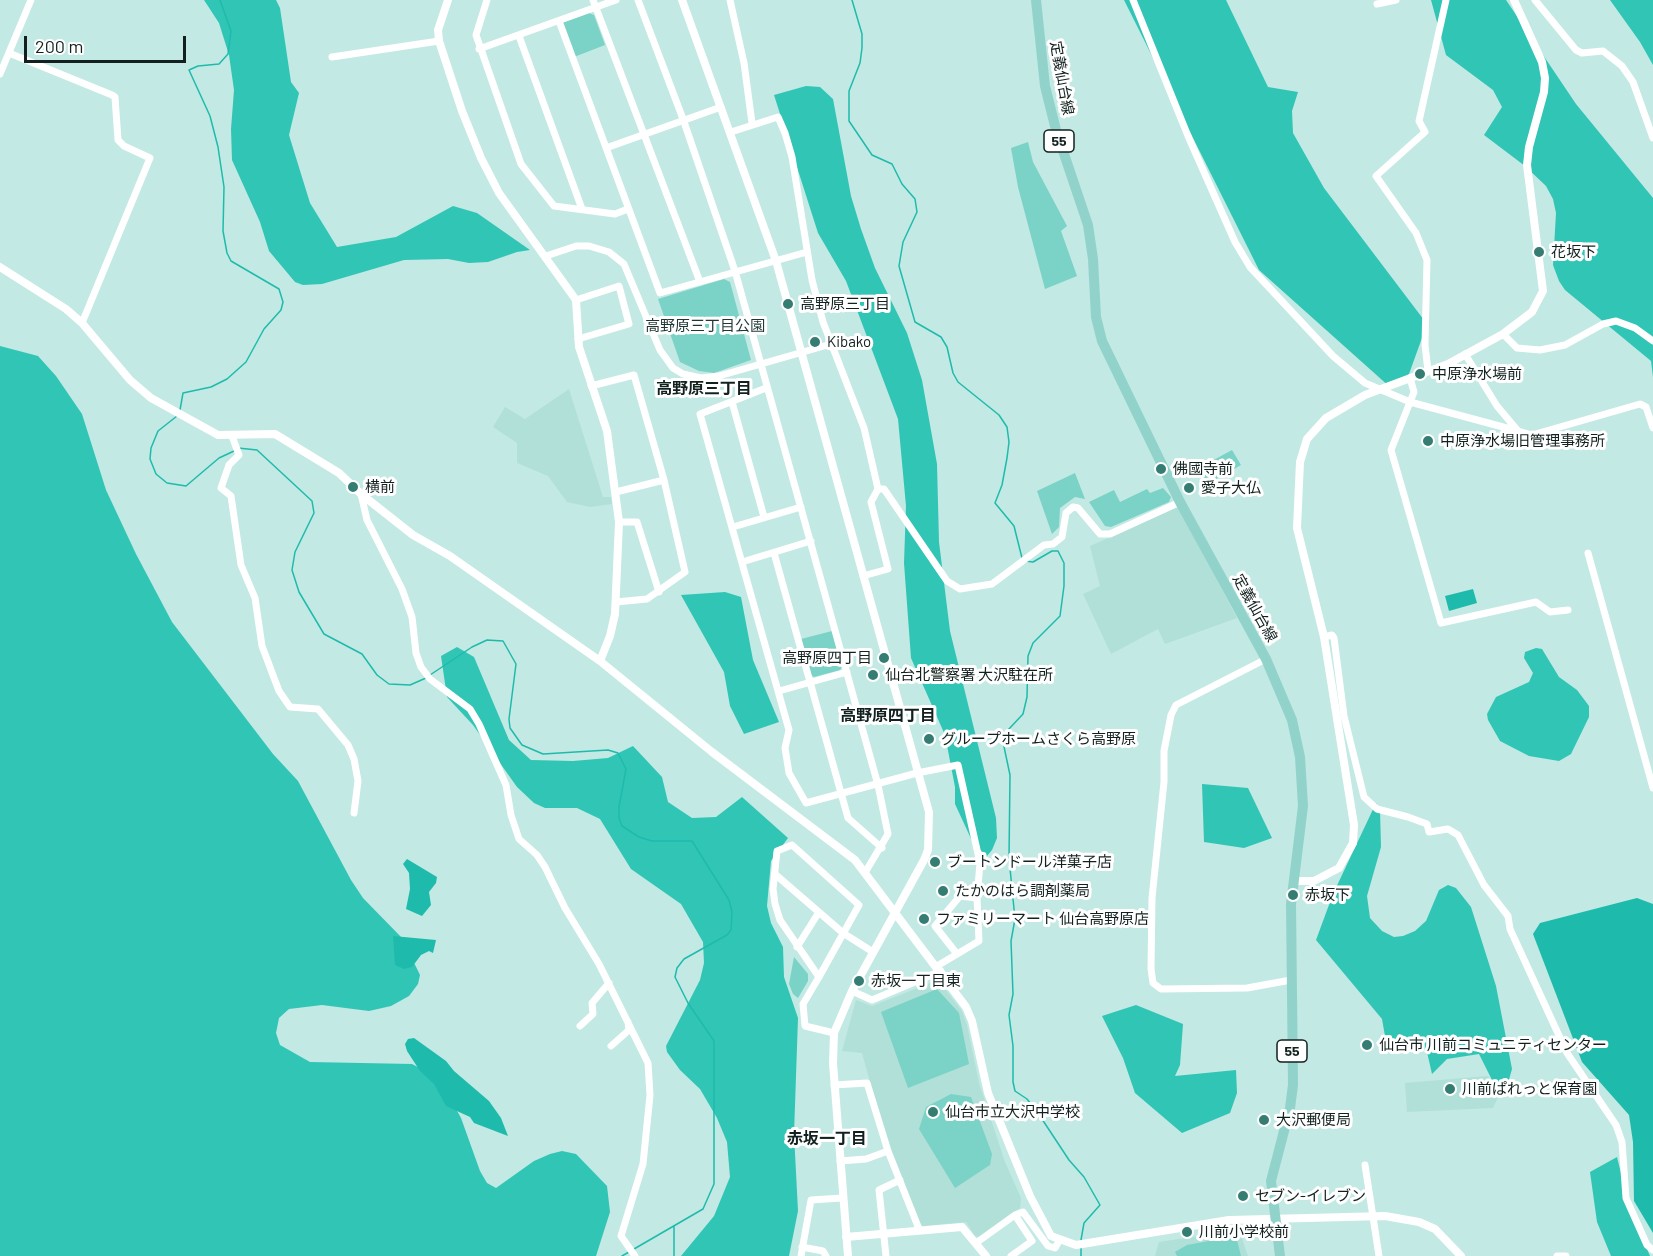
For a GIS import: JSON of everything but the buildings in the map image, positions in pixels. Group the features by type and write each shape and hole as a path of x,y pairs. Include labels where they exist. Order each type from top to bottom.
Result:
{"main road":[{"name":"定義仙台線","path":"1036,0 1046,86 1056,130 1088,225 1093,259 1096,317 1102,341 1180,502 1266,659 1292,720 1300,757 1303,806 1291,904 1293,1085 1290,1108 1271,1181 1280,1256"}],"street":[{"path":"0,74 31,0"},
{"path":"448,0 438,30 439,41 481,158 499,193 576,300 578,339 607,431 619,522 616,602 610,636 600,661"},
{"path":"479,49 559,21 595,4 616,0"},
{"path":"638,0 683,119 735,272 878,784 888,834 882,848 866,872"},
{"path":"682,0 776,261 929,812 928,850 896,913 852,990 834,1033 834,1085 848,1256"},
{"path":"730,0 744,63 752,123"},
{"path":"1133,0 1188,136 1244,260 1333,356 1365,383 1410,402 1532,435 1640,404 1646,407 1653,428"},
{"path":"1377,4 1396,0"},
{"path":"1428,371 1425,345 1427,260 1416,233 1376,176 1425,132 1419,121 1446,0"},
{"path":"1295,881 1314,881 1339,868 1353,843 1354,825 1324,637 1297,528 1300,462 1307,438 1321,423 1379,388 1428,371 1503,334 1532,312 1543,291 1527,165 1529,147 1544,92 1545,78 1542,62 1514,0"},
{"path":"1535,0 1576,50 1582,53 1603,51 1617,59 1633,82 1653,138"},
{"path":"489,1 476,35 521,164 554,206 615,214 628,209"},
{"path":"595,4 700,282"},
{"path":"559,21 660,293 807,252"},
{"path":"519,36 582,209"},
{"path":"332,57 439,41"},
{"path":"9,52 112,95 118,140 124,146 150,158 82,323"},
{"path":"606,148 721,107"},
{"path":"731,132 752,123 778,117 792,157 807,252 823,322 864,428 878,489 871,502 888,569 863,576"},
{"path":"546,256 576,246 589,246 609,252 624,264 660,350 674,368 683,374 700,378 718,376 831,344"},
{"path":"0,267 52,298 82,323 141,391 182,417 218,435 234,440 275,434 339,473 412,535 450,556 600,661 712,752 855,860 939,968 966,1007 972,1021 988,1093 1044,1228 1059,1241 1076,1245 1145,1236 1214,1222 1275,1218 1401,1217 1435,1229 1461,1256"},
{"path":"576,300 619,286 629,324 578,339"},
{"path":"1503,334 1520,350 1540,350 1565,345 1603,324 1616,321 1635,328 1653,341"},
{"path":"1466,354 1497,406 1518,431"},
{"path":"591,386 634,375 664,480 685,572 647,599 616,602"},
{"path":"1410,378 1414,392 1391,450 1441,622 1536,602 1550,612 1568,610"},
{"path":"766,388 700,414 789,729 785,748 794,785 806,803 917,772 958,765 978,844 980,862 977,898 979,941 939,968 872,1000 852,990"},
{"path":"732,402 764,518"},
{"path":"234,440 238,453 224,474 221,488 231,496 241,566 255,598 262,646 279,691 290,707 318,708 348,745 354,759 358,781 354,813"},
{"path":"616,492 664,480"},
{"path":"878,489 884,489 947,581 955,588 973,588 992,584 1044,545 1053,544 1062,537 1065,513 1072,507 1078,508 1100,534 1110,534 1180,502"},
{"path":"361,494 367,520 402,589 412,616 416,653 428,676 470,709 479,724 506,785 511,816 519,839 537,855 545,867 565,908 609,983 648,1063 650,1095 643,1164 621,1236 634,1255"},
{"path":"733,527 801,507"},
{"path":"619,522 637,522 659,592"},
{"path":"742,562 811,541"},
{"path":"774,553 848,818 882,848"},
{"path":"1588,553 1653,788"},
{"path":"1324,637 1332,635 1334,638 1344,716 1364,797 1377,809 1427,824 1429,832 1448,829 1458,835 1484,885 1508,916 1510,929 1567,1053 1616,1125 1622,1142 1626,1198 1647,1245 1653,1250"},
{"path":"1266,659 1176,705 1172,715 1164,751 1164,782 1152,898 1153,983 1161,989 1247,988 1291,980"},
{"path":"779,691 846,672"},
{"path":"819,977 780,920 775,904 777,850 792,846 859,905 819,977 803,1004 805,1026 834,1033"},
{"path":"776,875 843,933 873,952"},
{"path":"957,954 935,926 960,896 977,898"},
{"path":"797,947 819,912"},
{"path":"580,1026 593,1014 592,1003 609,983"},
{"path":"611,1046 629,1030 628,1020"},
{"path":"834,1085 867,1083 888,1151 919,1229"},
{"path":"840,1161 866,1159 888,1151"},
{"path":"1365,1165 1379,1256"},
{"path":"885,1256 879,1191 900,1180"},
{"path":"801,1256 811,1200 842,1198"},
{"path":"976,1243 1015,1215 1023,1212 1048,1246 1055,1248 1059,1241"},
{"path":"1011,1256 1032,1241 1015,1215"},
{"path":"846,1237 962,1227 986,1256"},
{"path":"802,1247 823,1251 826,1256"},
{"path":"1557,1256 1566,1256"}],"shaded area":[{"path":"204,0 276,0 280,8 291,82 299,93 289,135 310,203 337,247 396,237 453,206 477,213 530,250 488,262 469,263 448,259 404,260 322,284 303,285 295,282 269,251 260,222 232,160 231,129 234,90 229,55 219,23"},
{"path":"1124,0 1226,0 1268,87 1298,92 1292,111 1293,133 1324,188 1427,324 1409,374 1391,388 1259,270"},
{"path":"1431,0 1506,0 1576,104 1653,198 1653,377 1651,361 1565,290 1559,281 1553,265 1556,213 1553,199 1546,186 1525,166 1484,135 1502,107 1493,90 1446,55"},
{"path":"1610,0 1653,0 1653,65 1640,42"},
{"path":"806,86 820,87 833,99 851,196 861,229 875,268 907,333 922,380 937,464 939,542 950,631 996,818 997,838 987,856 973,843 955,804 955,787 945,735 911,658 904,563 906,506 898,419 846,281 818,233 774,95"},
{"path":"0,346 38,356 56,376 82,414 106,490 172,622 273,754 298,781 351,880 363,898 402,938 420,975 418,984 409,996 391,1006 369,1011 322,1005 289,1009 279,1018 276,1033 280,1045 310,1062 412,1064 439,1078 461,1118 480,1171 487,1183 496,1188 534,1161 550,1154 562,1151 576,1154 607,1186 610,1212 596,1256 0,1256"},
{"path":"569,389 603,497 611,497 612,504 590,507 567,502 548,476 517,463 517,443 493,427 505,407 525,419"},
{"path":"1178,507 1237,618 1165,644 1158,629 1111,654 1083,594 1100,586 1090,546"},
{"path":"1473,589 1477,603 1449,611 1445,596"},
{"path":"725,592 741,597 753,660 779,722 744,734 730,706 724,672 681,595"},
{"path":"457,647 474,657 509,740 531,760 573,761 608,758 633,746 662,777 668,802 692,818 716,817 742,797 788,838 771,861 767,906 771,923 783,947 784,977 798,1018 794,1134 798,1211 789,1256 681,1256 714,1216 730,1177 727,1142 717,1118 700,1089 680,1070 667,1052 666,1046 700,980 704,963 703,942 681,904 631,869 600,819 577,808 545,808 534,803 517,787 473,725 447,697 441,656"},
{"path":"1536,648 1542,649 1559,677 1577,690 1589,706 1589,717 1571,754 1559,761 1529,756 1500,741 1488,720 1487,714 1496,697 1529,682 1533,673 1524,658 1525,652"},
{"path":"1202,784 1248,788 1272,838 1244,848 1204,842"},
{"path":"1376,803 1380,810 1381,847 1367,896 1370,918 1382,931 1394,937 1415,931 1426,921 1439,890 1448,885 1456,888 1471,907 1496,986 1512,1069 1508,1083 1498,1092 1479,1054 1447,1059 1432,1074 1427,1052 1406,1038 1388,1053 1382,1019 1316,940 1333,894"},
{"path":"407,859 437,877 436,883 429,892 431,905 422,916 406,909 410,889 409,873 403,864"},
{"path":"1637,898 1653,904 1653,1233 1634,1201 1633,1142 1629,1115 1582,1062 1533,934 1540,923"},
{"path":"393,936 436,940 433,953 429,951 421,955 412,967 404,969 395,965"},
{"name":"仙台市立大沢中学校","path":"938,980 962,1011 979,1083 1005,1162 1021,1198 1020,1208 980,1237 975,1236 966,1222 923,1226 920,1224 886,1140 862,1053 842,1051 856,1000 872,1006"},
{"path":"1136,1005 1183,1024 1180,1065 1175,1076 1236,1070 1237,1093 1230,1113 1182,1133 1135,1093 1123,1058 1102,1016"},
{"path":"414,1038 446,1061 454,1071 489,1101 501,1118 508,1136 474,1123 470,1117 446,1106 434,1084 420,1071 407,1051 405,1044 408,1039"},
{"name":"川前ぱれっと保育園","path":"1488,1076 1499,1095 1493,1108 1407,1112 1405,1083"},
{"path":"1617,1157 1630,1210 1650,1256 1611,1256 1597,1222 1590,1172"},
{"path":"1239,1230 1248,1256 1155,1256 1159,1242"}],"green space":[{"path":"589,13 594,15 605,45 574,57 562,23"},
{"path":"1028,142 1033,162 1067,226 1061,231 1077,276 1045,289 1018,187 1011,148"},
{"name":"高野原三丁目公園","path":"724,279 730,282 751,360 714,373 699,371 680,362 658,299"},
{"path":"1232,450 1241,465 1208,484 1199,468"},
{"path":"1075,473 1085,499 1075,497 1060,508 1059,527 1052,534 1037,491"},
{"path":"1163,488 1171,497 1169,502 1111,527 1105,526 1089,502 1114,490 1120,502 1147,489 1150,493"},
{"path":"832,631 842,667 840,670 814,677 811,675 801,639"},
{"path":"794,957 808,974 808,981 798,998 793,994 789,984"},
{"path":"937,989 959,1013 969,1064 908,1088 881,1012"},
{"path":"951,1094 971,1097 992,1154 990,1165 955,1188 919,1129 926,1107"},
{"path":"1236,1236 1241,1256 1177,1256 1175,1252 1187,1245"}],"waterway":[{"path":"180,410 183,393 211,387 227,379 246,362 264,329 281,310 283,302 279,289 231,261 227,253 223,231 224,187 218,147 210,116 189,70 198,66 219,64 228,54 231,31 220,0"},
{"path":"852,0 862,34 862,48 860,63 849,91 849,121 872,155 892,164 902,184 915,199 917,212 903,242 899,266 915,322 941,337 947,347 953,373 958,382 999,415 1007,427 1009,442 1007,458 1002,485 995,503 1014,526 1022,558"},
{"path":"177,416 158,431 151,448 150,459 156,474 167,483 186,486 219,458 234,451"},
{"path":"238,448 257,450 312,501 314,513 295,552 292,570 299,592 324,634 362,654 377,675 389,684 410,685 426,678"},
{"path":"1025,561 1033,562 1052,551 1058,551 1064,563 1064,586 1060,616 1033,643 1028,656 1027,697 1023,714 1008,730 1003,742 1010,775 1009,858 1015,919 1011,941 1013,994 1009,1015 1013,1046 1013,1082 1015,1091 1027,1099 1038,1113 1069,1160 1084,1177 1100,1205 1084,1223 1081,1240"},
{"path":"430,675 472,647 487,640 503,641 516,664 509,719 510,728 522,745 543,754 608,750 618,753 626,769 619,807 622,826 639,837 652,841 692,841 729,900 732,912 731,930 727,935 684,959 677,968 675,977 688,1003 714,1041 714,1184 703,1209 634,1249"},
{"path":"674,1226 674,1256"},
{"path":"1081,1248 1081,1256"},
{"path":"622,1256 629,1252"}],"place":[{"name":"花坂下","path":"1539,252"},
{"name":"高野原三丁目","path":"788,304"},
{"name":"Kibako","path":"815,342"},
{"name":"中原浄水場前","path":"1420,374"},
{"name":"中原浄水場旧管理事務所","path":"1428,441"},
{"name":"佛國寺前","path":"1161,469"},
{"name":"横前","path":"353,487"},
{"name":"愛子大仏","path":"1189,488"},
{"name":"高野原四丁目","path":"884,658"},
{"name":"仙台北警察署 大沢駐在所","path":"873,675"},
{"name":"グループホームさくら高野原","path":"929,739"},
{"name":"ブートンドール洋菓子店","path":"935,862"},
{"name":"たかのはら調剤薬局","path":"943,891"},
{"name":"赤坂下","path":"1293,895"},
{"name":"ファミリーマート 仙台高野原店","path":"924,919"},
{"name":"赤坂一丁目東","path":"859,981"},
{"name":"仙台市 川前コミュニティセンター","path":"1367,1045"},
{"name":"川前ぱれっと保育園","path":"1450,1089"},
{"name":"仙台市立大沢中学校","path":"933,1112"},
{"name":"大沢郵便局","path":"1264,1120"},
{"name":"セブン-イレブン","path":"1243,1196"},
{"name":"川前小学校前","path":"1187,1232"}],"district":[{"name":"高野原三丁目","path":"704,389"},
{"name":"高野原四丁目","path":"888,716"},
{"name":"赤坂一丁目","path":"827,1139"}]}
